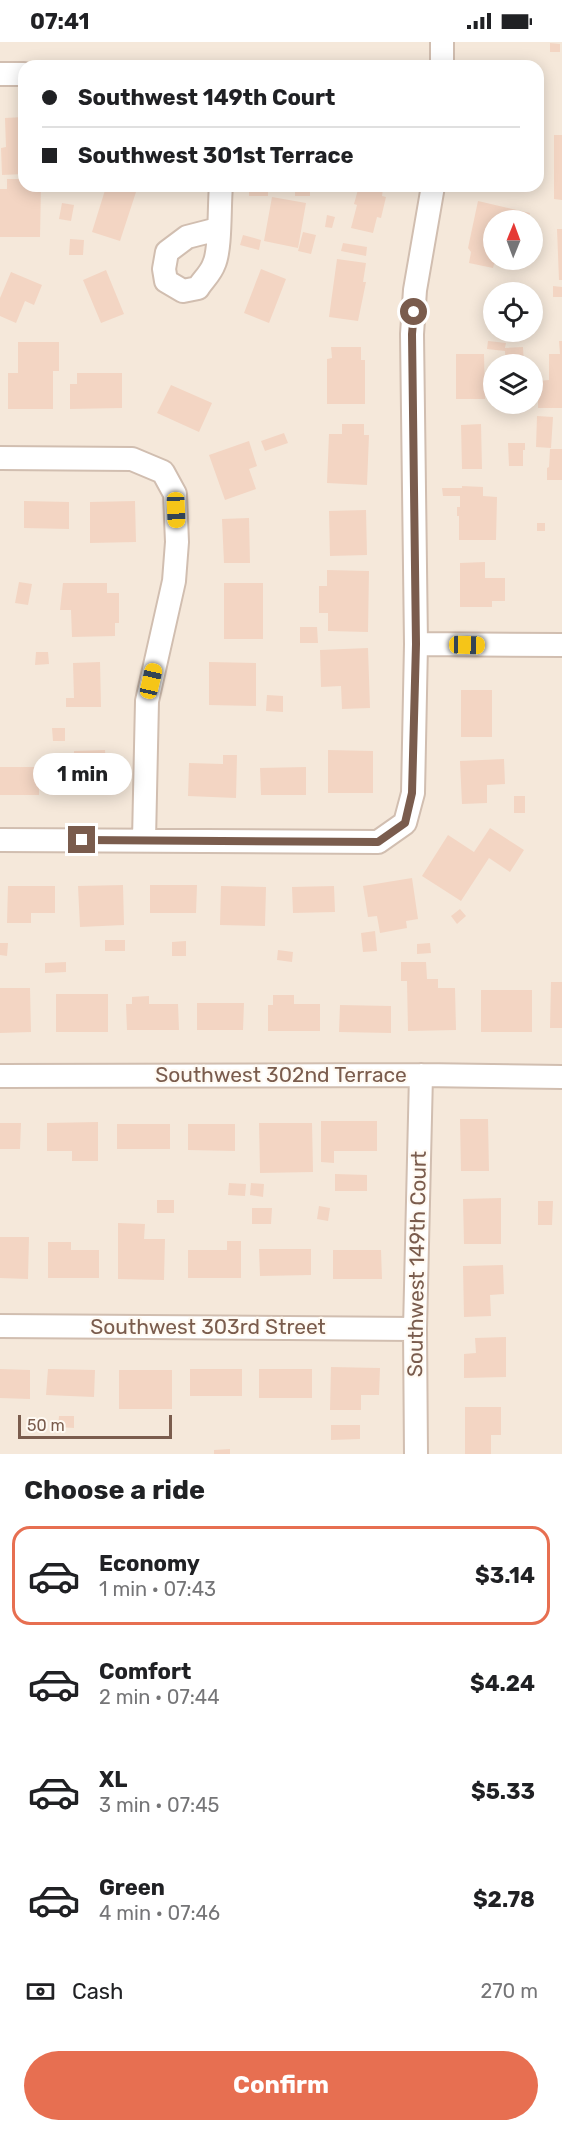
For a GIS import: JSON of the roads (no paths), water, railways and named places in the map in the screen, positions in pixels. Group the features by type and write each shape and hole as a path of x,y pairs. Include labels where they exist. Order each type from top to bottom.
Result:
{"street":[{"path":"442,42 442,60"},
{"path":"0,74 18,74"},
{"path":"218,229 221,192"},
{"path":"0,840 378,842 405,823 412,793 416,644 412,334 415,291 432,192"},
{"path":"0,458 132,459 163,472 175,494 177,542 174,581 147,701 144,840"},
{"path":"416,644 562,645"},
{"name":"Southwest 149th Court","path":"416,1454 415,1329 421,1075"},
{"name":"Southwest 302nd Terrace","path":"0,1076 562,1077"},
{"name":"Southwest 303rd Street","path":"0,1326 415,1329"}]}
